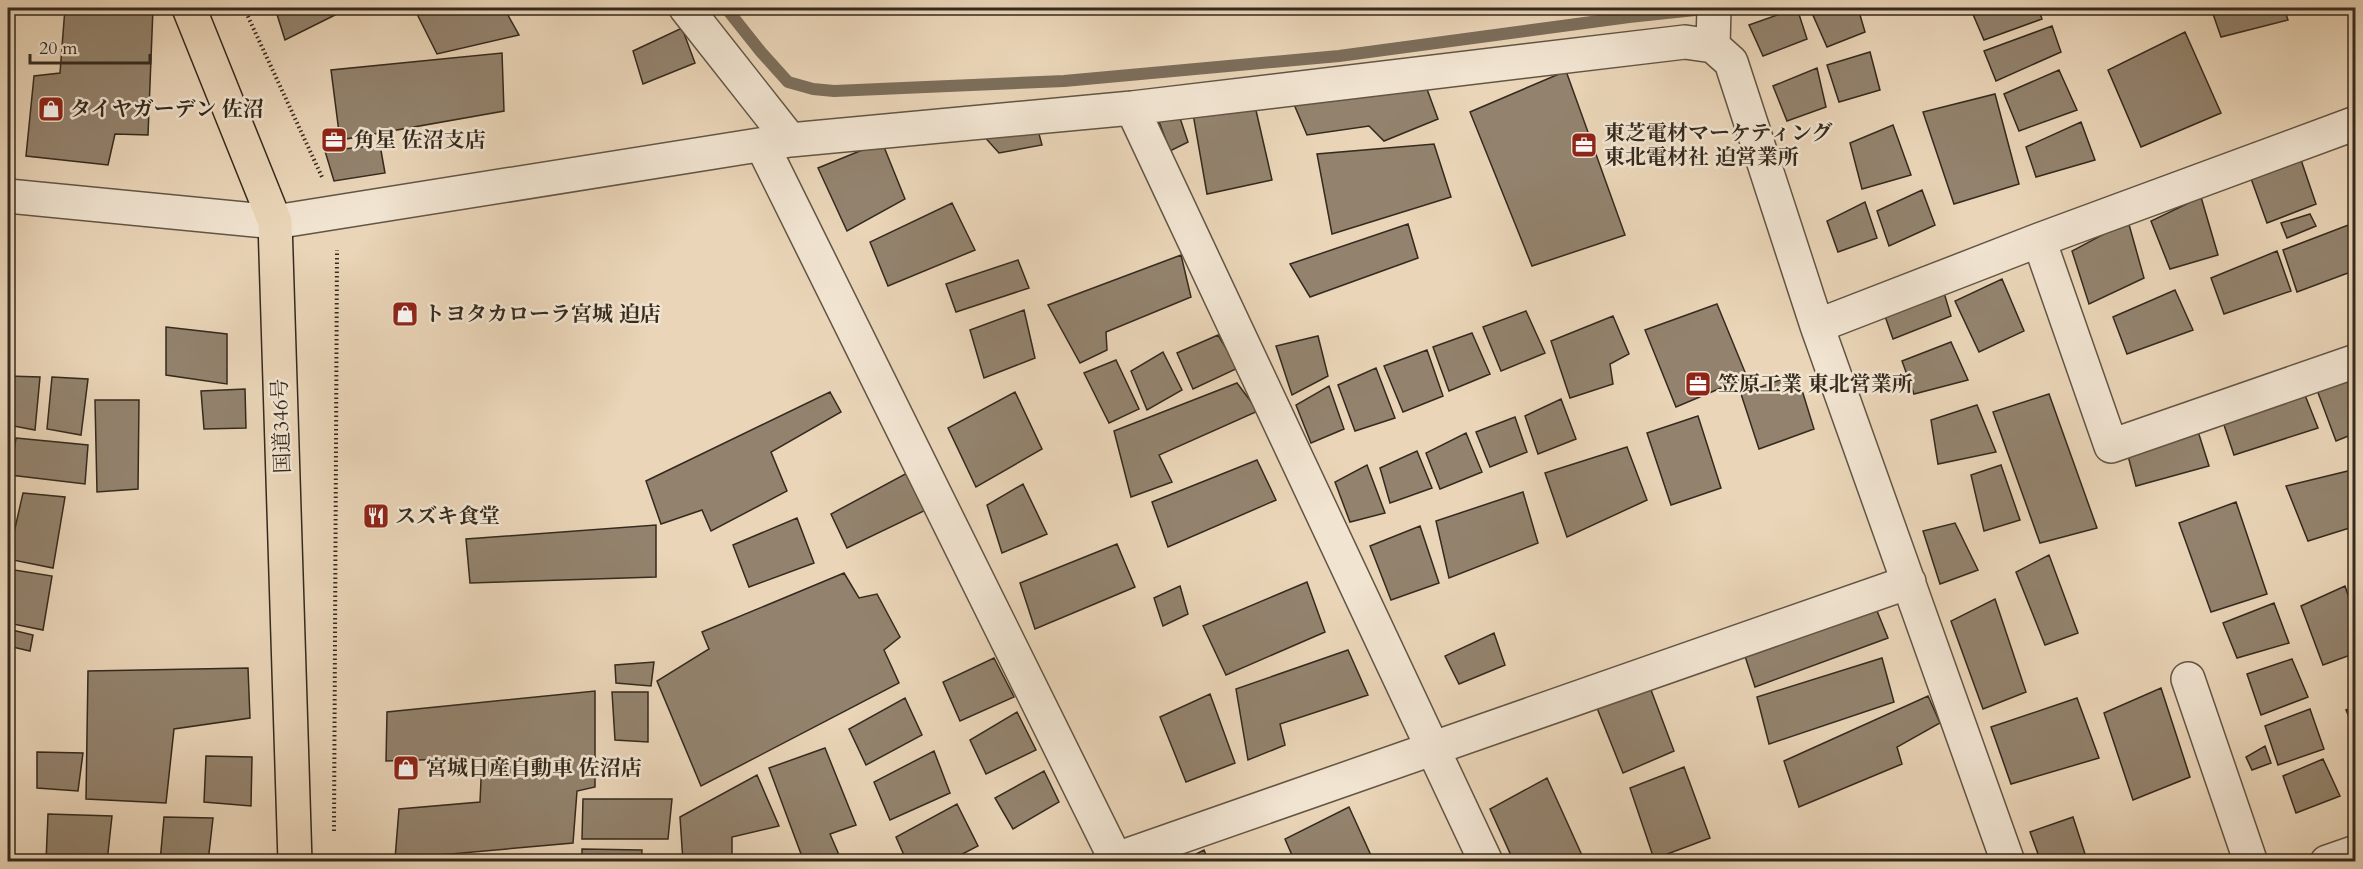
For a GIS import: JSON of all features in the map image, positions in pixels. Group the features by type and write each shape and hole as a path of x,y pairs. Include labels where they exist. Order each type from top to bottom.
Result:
{"highway":[{"name":"国道346号","path":"189,8 275,222 295,861"}],"street":[{"path":"686,8 776,142 1114,861 1909,582"},
{"path":"8,196 275,222 336,210 776,142 1132,108 1685,42 1713,29 1731,62 1817,326 2008,861"},
{"path":"1132,108 1486,861"},
{"path":"1817,326 2039,240 2355,123"},
{"path":"2039,240 2111,446 2355,361"},
{"path":"2188,679 2248,861"},
{"path":"2327,861 2355,852"}],"path":[{"path":"244,8 336,210 338,264 334,838"}],"building":[{"path":"65,8 153,8 148,135 115,134 108,165 26,156 34,76 60,73"},
{"path":"275,8 342,8 343,11 285,40"},
{"path":"414,8 504,8 519,35 437,54"},
{"path":"1797,8 1807,39 1763,56 1749,25"},
{"path":"1835,8 1858,8 1865,32 1827,47 1812,13"},
{"path":"1985,8 2038,8 2042,19 1984,40 1972,12"},
{"path":"2211,8 2284,8 2288,20 2221,37"},
{"path":"2052,26 2061,52 1996,81 1984,51"},
{"path":"682,28 695,63 643,84 633,51"},
{"path":"2185,32 2221,113 2141,147 2108,70"},
{"path":"1870,52 1880,90 1839,102 1827,65"},
{"path":"502,53 504,111 340,140 331,70"},
{"path":"1817,68 1826,107 1787,121 1773,86"},
{"path":"2059,70 2077,110 2019,131 2004,94"},
{"path":"1566,71 1625,235 1532,266 1470,112"},
{"path":"1424,81 1438,119 1384,141 1369,126 1307,135 1293,102"},
{"path":"1995,94 2019,184 1954,204 1923,112"},
{"path":"1255,106 1272,180 1207,194 1193,114"},
{"path":"1177,109 1188,142 1170,151 1158,119"},
{"path":"2081,122 2095,160 2036,177 2026,147"},
{"path":"1036,123 1042,145 999,153 981,133"},
{"path":"1893,125 1911,175 1862,189 1850,143"},
{"path":"882,142 905,199 847,231 818,168"},
{"path":"1434,144 1451,197 1332,234 1317,154"},
{"path":"380,145 385,173 334,181 325,151"},
{"path":"2299,154 2316,204 2267,223 2249,173"},
{"path":"1922,190 1935,225 1889,246 1877,211"},
{"path":"2201,197 2218,255 2170,269 2151,221"},
{"path":"1865,202 1877,238 1838,252 1827,221"},
{"path":"952,203 975,250 888,286 870,242"},
{"path":"2310,214 2316,226 2287,238 2281,223"},
{"path":"2128,221 2144,278 2089,304 2072,251"},
{"path":"2356,222 2356,245 2353,246 2356,270 2297,292 2283,250"},
{"path":"1408,224 1418,258 1310,297 1290,264"},
{"path":"2277,251 2291,291 2224,314 2211,278"},
{"path":"1181,255 1191,297 1106,332 1107,350 1080,363 1048,305"},
{"path":"1018,260 1029,288 956,312 946,284"},
{"path":"2002,279 2024,331 1979,352 1955,301"},
{"path":"1942,286 1951,316 1893,339 1885,316"},
{"path":"2175,290 2193,330 2127,354 2113,317"},
{"path":"1717,304 1747,377 1676,407 1645,330"},
{"path":"1024,310 1035,358 984,378 970,330"},
{"path":"1526,311 1545,353 1501,371 1483,327"},
{"path":"1613,316 1629,354 1610,364 1613,384 1570,398 1551,341"},
{"path":"166,327 227,334 227,384 166,375"},
{"path":"1472,333 1490,374 1449,391 1433,347"},
{"path":"1218,335 1238,368 1193,389 1177,353"},
{"path":"1318,336 1328,376 1292,395 1276,346"},
{"path":"1951,342 1968,380 1914,394 1902,361"},
{"path":"1427,350 1443,396 1403,412 1384,366"},
{"path":"1163,352 1182,390 1147,410 1131,371"},
{"path":"1116,360 1139,409 1109,423 1084,373"},
{"path":"1376,368 1395,418 1355,431 1338,385"},
{"path":"2356,373 2356,433 2336,441 2317,390"},
{"path":"1797,374 1814,429 1759,449 1741,394"},
{"path":"8,376 40,377 35,430 8,425"},
{"path":"52,377 88,379 81,435 47,429"},
{"path":"1237,383 1258,411 1159,455 1172,482 1131,497 1114,431"},
{"path":"1329,386 1344,429 1311,443 1296,405"},
{"path":"245,389 246,428 204,429 201,391"},
{"path":"2303,390 2318,428 2234,455 2222,419"},
{"path":"830,392 841,412 771,452 787,491 711,531 702,510 661,524 646,481"},
{"path":"1015,392 1042,449 976,487 948,428"},
{"path":"2049,394 2097,528 2040,543 1993,412"},
{"path":"1561,399 1576,439 1538,454 1525,416"},
{"path":"95,400 139,400 138,489 97,492"},
{"path":"1977,405 1996,452 1938,464 1931,420"},
{"path":"1698,416 1721,488 1671,505 1647,433"},
{"path":"1515,417 1527,452 1490,467 1476,432"},
{"path":"2196,425 2209,466 2136,486 2127,452"},
{"path":"1466,433 1482,472 1440,489 1426,453"},
{"path":"16,438 88,445 85,484 10,475"},
{"path":"1627,447 1647,500 1567,537 1545,473"},
{"path":"1417,451 1432,488 1390,503 1380,468"},
{"path":"1257,460 1276,500 1168,547 1152,502"},
{"path":"1367,465 1385,513 1350,522 1335,482"},
{"path":"2001,465 2020,520 1984,531 1971,475"},
{"path":"2356,469 2356,526 2308,541 2286,486"},
{"path":"909,472 926,510 847,548 831,514"},
{"path":"1023,484 1047,534 1002,553 987,505"},
{"path":"1523,492 1538,543 1449,578 1436,521"},
{"path":"23,493 65,497 53,568 8,559"},
{"path":"2236,502 2267,594 2211,612 2179,523"},
{"path":"797,518 814,563 749,587 733,545"},
{"path":"1955,523 1978,570 1940,584 1923,531"},
{"path":"656,525 656,577 470,583 466,539"},
{"path":"1420,526 1439,583 1391,600 1370,546"},
{"path":"1117,544 1135,587 1035,629 1020,583"},
{"path":"2049,555 2078,633 2045,645 2016,572"},
{"path":"8,569 52,576 43,630 8,623"},
{"path":"844,573 859,598 877,594 900,637 884,650 899,683 701,786 657,681 709,649 702,632"},
{"path":"1307,582 1325,632 1226,675 1203,626"},
{"path":"1180,586 1188,614 1163,626 1154,598"},
{"path":"2345,586 2356,619 2356,653 2323,665 2301,606"},
{"path":"1995,599 2026,692 1983,709 1951,621"},
{"path":"1873,601 1888,638 1755,687 1743,650"},
{"path":"2274,603 2289,643 2237,658 2223,623"},
{"path":"8,629 33,635 30,651 8,646"},
{"path":"1494,633 1505,665 1459,684 1445,656"},
{"path":"1348,650 1368,695 1280,724 1285,745 1248,760 1236,689"},
{"path":"994,658 1014,697 960,721 943,682"},
{"path":"1882,658 1894,702 1769,744 1757,697"},
{"path":"2292,659 2308,697 2261,715 2247,674"},
{"path":"654,662 651,686 616,683 615,665"},
{"path":"248,668 250,718 174,729 166,803 86,799 88,671"},
{"path":"1648,682 1674,751 1623,773 1595,703"},
{"path":"2161,688 2190,777 2133,800 2104,713"},
{"path":"595,691 595,787 577,791 573,843 395,859 399,809 480,802 482,758 386,761 387,712"},
{"path":"612,692 648,692 648,742 615,740"},
{"path":"1210,694 1235,763 1186,782 1160,717"},
{"path":"1928,696 1940,723 1897,747 1902,764 1799,807 1784,761"},
{"path":"905,698 922,735 866,765 849,729"},
{"path":"2077,698 2099,758 2011,784 1991,727"},
{"path":"2356,706 2356,733 2346,710"},
{"path":"2310,709 2324,749 2278,765 2265,726"},
{"path":"1017,712 1036,750 986,774 970,740"},
{"path":"2265,746 2271,763 2252,770 2246,757"},
{"path":"825,748 856,825 830,834 842,862 804,862 769,768"},
{"path":"934,751 950,793 890,820 874,782"},
{"path":"37,752 83,753 78,791 37,788"},
{"path":"206,756 252,757 251,806 204,802"},
{"path":"2323,759 2340,796 2296,813 2283,776"},
{"path":"1684,767 1710,838 1654,859 1630,788"},
{"path":"1044,771 1059,802 1013,829 995,798"},
{"path":"757,775 779,826 732,837 732,862 683,862 680,817"},
{"path":"1547,778 1585,862 1514,862 1490,809"},
{"path":"583,799 672,799 668,839 582,839"},
{"path":"957,804 978,846 947,862 907,862 896,837"},
{"path":"1349,807 1374,862 1295,862 1285,839"},
{"path":"48,814 112,816 107,862 46,862"},
{"path":"164,817 213,818 208,862 160,862"},
{"path":"2073,817 2087,860 2041,862 2030,832"},
{"path":"582,849 642,850 641,862 582,862"},
{"path":"1204,850 1209,862 1180,862"}],"waterway":[{"path":"726,8 788,82 813,89 834,91 1064,81 1339,56 1629,17 1714,8"}],"place":[{"name":"タイヤガーデン 佐沼","path":"51,109"},
{"name":"角星 佐沼支店","path":"334,140"},
{"name":"東芝電材マーケティング 東北電材社 迫営業所","path":"1584,145"},
{"name":"トヨタカローラ宮城 迫店","path":"405,314"},
{"name":"笠原工業 東北営業所","path":"1698,384"},
{"name":"スズキ食堂","path":"376,516"},
{"name":"宮城日産自動車 佐沼店","path":"406,768"}]}
